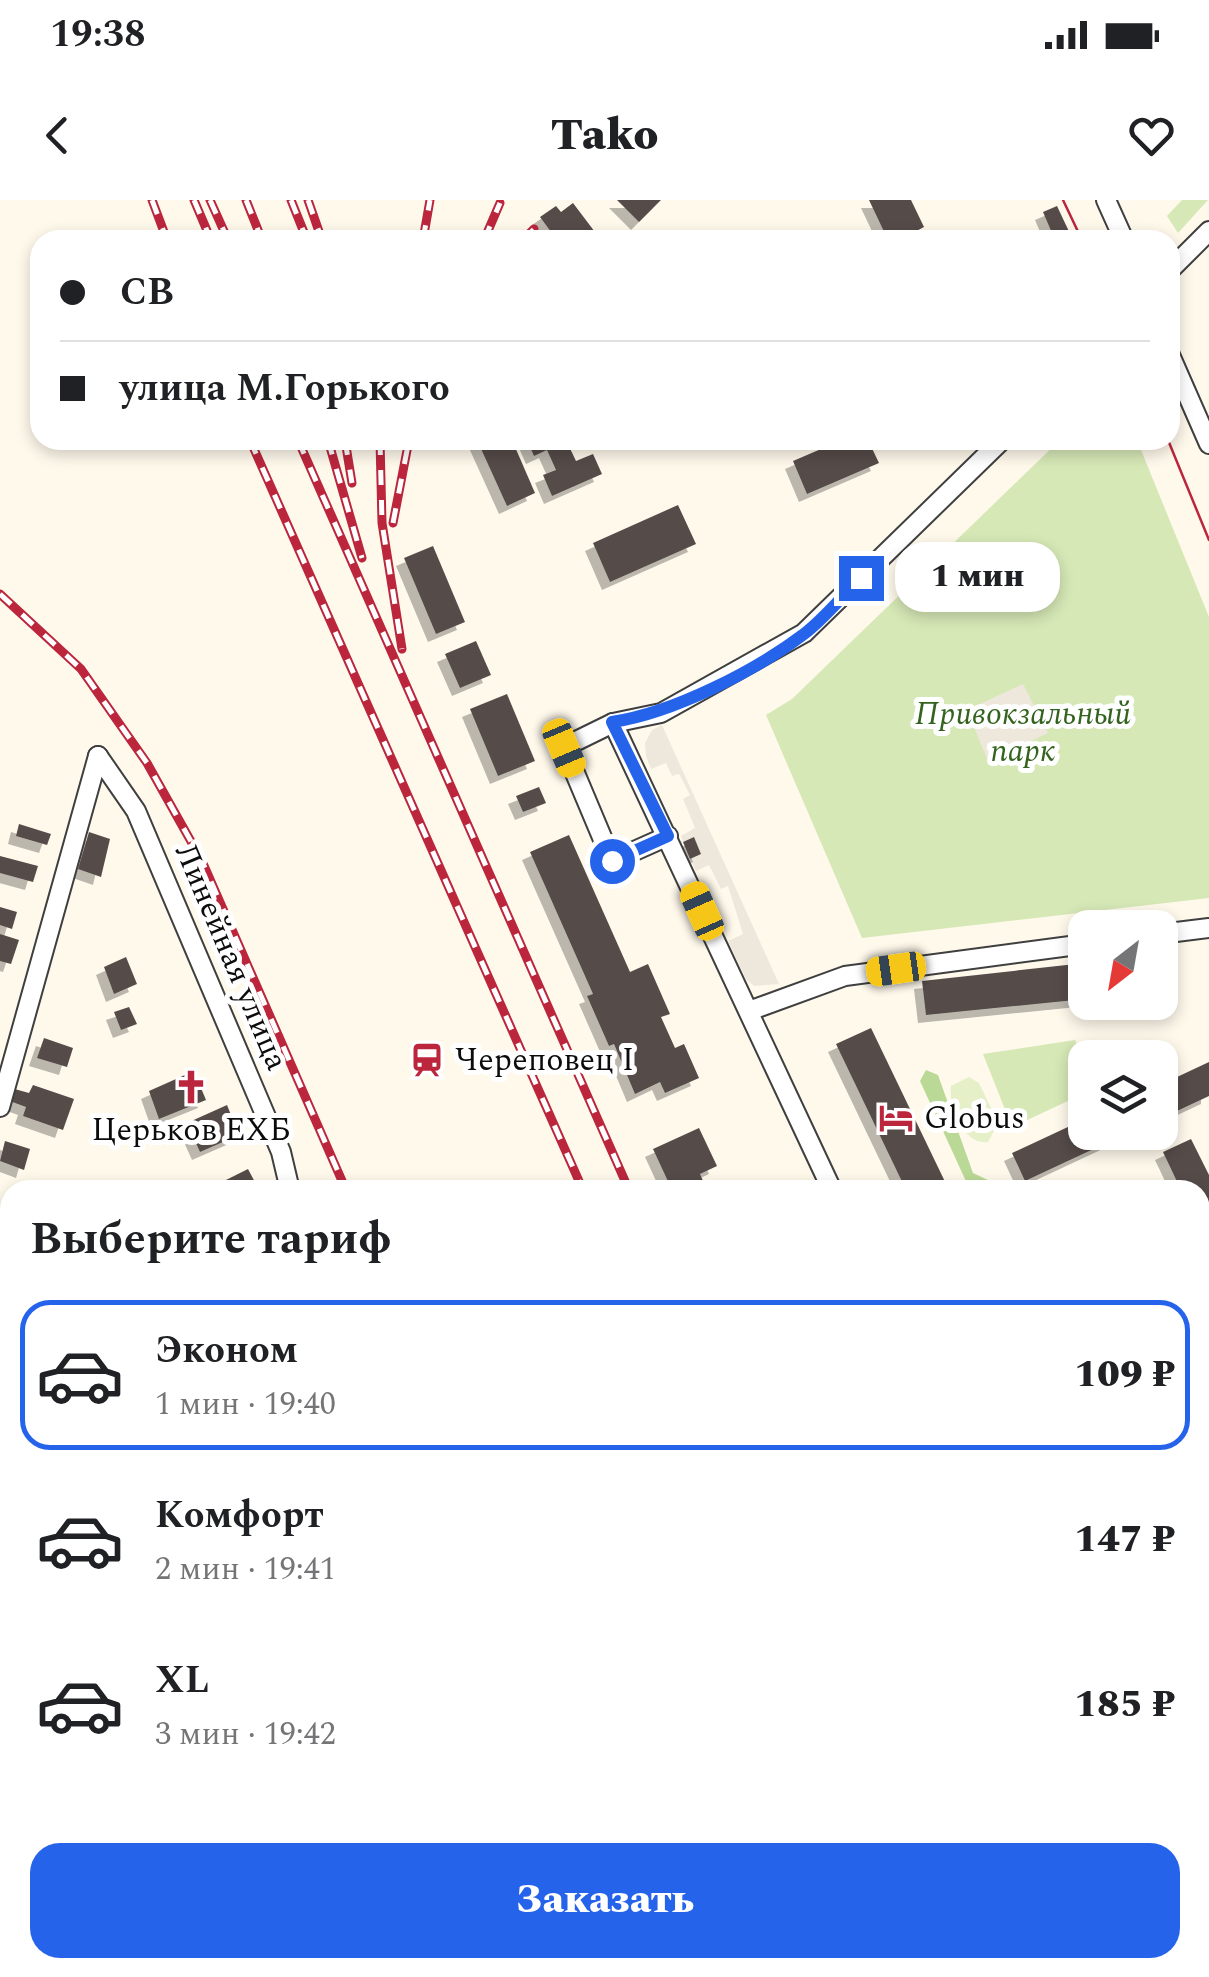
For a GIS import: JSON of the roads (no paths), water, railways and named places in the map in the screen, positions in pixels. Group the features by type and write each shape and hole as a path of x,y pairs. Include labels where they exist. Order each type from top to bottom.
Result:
{"street":[{"path":"1106,200 1120,230"},
{"path":"1180,260 1209,231"},
{"path":"1180,378 1209,444"},
{"path":"668,836 612,861 564,748 612,722 662,712 804,634 992,450"},
{"path":"612,722 827,1180"},
{"name":"Линейная улица","path":"0,1107 98,756 136,811 280,1152 287,1180"},
{"path":"1178,932 1209,928"},
{"path":"749,1011 844,976 1068,946"}],"tram line":[{"path":"1063,200 1077,230"},
{"path":"1172,450 1209,540"}],"railway":[{"path":"152,200 163,230"},
{"path":"194,200 207,230"},
{"path":"210,200 224,230"},
{"path":"246,200 258,230"},
{"path":"291,200 303,230"},
{"path":"308,200 318,230"},
{"path":"425,230 430,200"},
{"path":"488,230 500,203"},
{"path":"254,450 579,1180"},
{"path":"302,450 625,1180"},
{"path":"331,450 362,558"},
{"path":"347,450 352,483"},
{"path":"380,450 382,523 402,649"},
{"path":"393,523 407,450"},
{"path":"0,594 81,669 147,763 202,861 342,1180"}],"place":[{"name":"Череповец I","path":"427,1060"},
{"name":"Церьков ЕХБ","path":"191,1087"},
{"name":"Globus","path":"896,1118"}],"park label":[{"name":"Привокзальный парк","path":"1023,732"}]}
